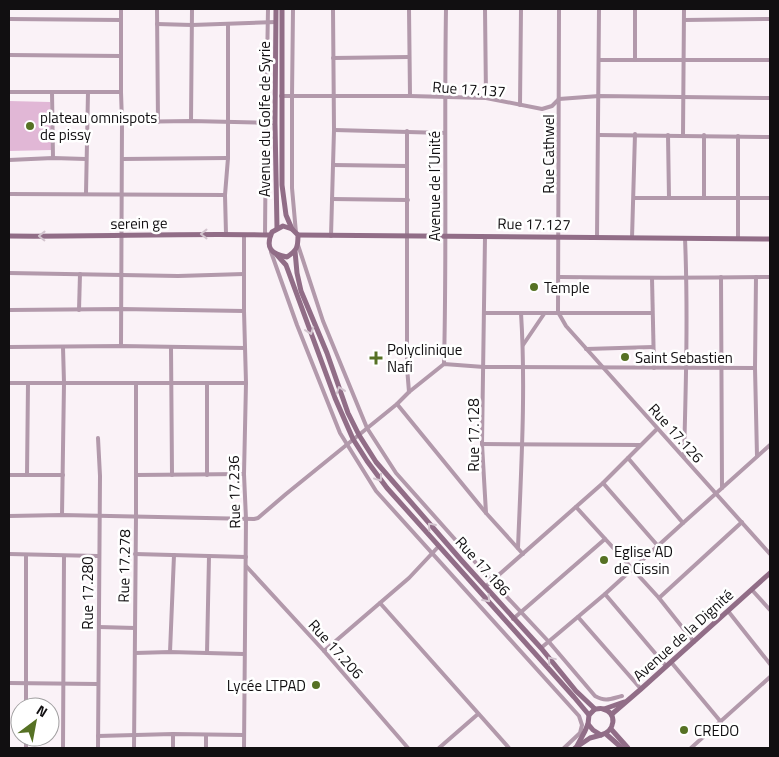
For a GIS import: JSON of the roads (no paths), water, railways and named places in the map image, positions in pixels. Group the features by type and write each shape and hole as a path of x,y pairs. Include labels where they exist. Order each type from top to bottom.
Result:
{"main road":[{"name":"Avenue du Golfe de Syrie","path":"276,9 275,123 277,228"},
{"path":"277,255 287,257 295,251 298,245 295,232 286,215 282,185 282,9"},
{"path":"295,232 283,226 277,228 268,235 271,250 286,265 335,398 353,439 387,488 589,715"},
{"name":"Rue 17.127","path":"295,232 331,236 770,239"},
{"name":"serein ge","path":"9,236 268,235"},
{"name":"Rue 17.186","path":"295,251 301,291 327,353 348,412 359,435 376,462 389,479 541,648 576,691 595,709"},
{"name":"Avenue de la Dignité","path":"612,714 770,573"},
{"path":"576,748 588,724 589,715 595,709 604,709 627,701"},
{"path":"576,748 590,738 603,734 611,728 612,714 604,709"},
{"path":"588,724 593,730 603,734 622,748"},
{"path":"611,728 628,748"}],"street":[{"path":"121,9 121,346"},
{"path":"157,9 158,122"},
{"path":"191,122 192,9"},
{"path":"268,9 266,122 268,235"},
{"path":"293,9 292,188 295,232"},
{"path":"331,236 334,130 333,9"},
{"path":"410,9 410,96"},
{"name":"Avenue de l´Unité","path":"444,364 446,295 444,97 446,9"},
{"path":"485,9 486,98"},
{"path":"520,105 521,9"},
{"name":"Rue Cathwel","path":"559,9 558,312 566,326"},
{"path":"597,238 599,9"},
{"path":"635,9 635,60"},
{"path":"683,135 684,9"},
{"path":"9,19 120,20"},
{"path":"684,20 770,19"},
{"path":"157,24 192,25 276,22"},
{"path":"226,234 228,24"},
{"path":"9,55 121,56"},
{"path":"333,58 409,57"},
{"path":"599,60 770,60"},
{"path":"9,92 121,92"},
{"path":"52,92 53,158"},
{"path":"86,194 88,92"},
{"name":"Rue 17.137","path":"282,96 486,98 542,109 552,106 559,99 599,96 770,98"},
{"path":"122,122 275,123"},
{"path":"334,130 445,133"},
{"path":"407,131 407,367 409,392"},
{"path":"632,238 635,134"},
{"path":"599,135 770,136"},
{"path":"668,135 669,198"},
{"path":"704,135 704,198"},
{"path":"738,136 738,239"},
{"path":"9,160 53,158 86,160"},
{"path":"122,158 228,158"},
{"path":"333,165 407,166"},
{"path":"9,194 226,195"},
{"path":"634,198 770,198"},
{"path":"332,199 408,200"},
{"name":"Rue 17.236","path":"244,234 246,382 244,748"},
{"name":"Rue 17.128","path":"485,237 482,444 486,512"},
{"path":"684,457 687,368 685,238"},
{"path":"298,245 323,321 367,428 396,473 549,642 595,696 606,700 622,696"},
{"path":"271,250 297,325 346,445 376,491 579,716 582,725 580,733 564,748"},
{"path":"9,273 178,276 244,274"},
{"path":"79,310 80,274"},
{"path":"558,277 770,277"},
{"path":"721,277 722,488"},
{"path":"652,278 654,368"},
{"path":"756,278 755,368 757,456"},
{"path":"9,310 244,311"},
{"path":"484,313 652,313"},
{"path":"518,548 523,367 521,313"},
{"path":"523,345 544,314"},
{"name":"Rue 17.126","path":"566,326 770,554"},
{"path":"9,347 245,348"},
{"path":"62,515 63,347"},
{"path":"171,347 172,475"},
{"path":"586,349 653,347"},
{"path":"9,516 258,518 444,364 484,368 755,368"},
{"path":"9,382 207,384 246,382"},
{"path":"27,475 28,383"},
{"name":"Rue 17.278","path":"134,748 136,383"},
{"path":"207,384 207,475"},
{"path":"397,404 523,554"},
{"path":"485,587 603,483 640,445 658,430"},
{"name":"Rue 17.280","path":"98,438 100,476 98,748"},
{"path":"482,444 640,445"},
{"path":"541,648 605,594 770,446"},
{"path":"628,458 683,523"},
{"path":"136,475 244,474"},
{"path":"9,475 63,476"},
{"path":"603,483 658,546"},
{"path":"576,506 659,598 694,642"},
{"path":"659,598 742,522"},
{"path":"514,619 605,539"},
{"path":"324,651 409,578 439,546"},
{"path":"9,554 98,556"},
{"path":"135,554 246,557"},
{"path":"26,555 26,697"},
{"path":"170,652 174,555"},
{"path":"63,748 64,556"},
{"path":"207,653 209,556"},
{"name":"Rue 17.206","path":"246,566 324,651 408,748"},
{"path":"752,590 770,610"},
{"path":"605,594 722,722"},
{"path":"380,602 509,748"},
{"path":"728,611 770,664"},
{"path":"578,617 641,689"},
{"path":"98,627 135,628"},
{"path":"135,654 170,652 244,654"},
{"path":"691,748 770,677"},
{"path":"9,684 98,684"},
{"path":"439,748 478,714"},
{"path":"173,734 173,748"},
{"path":"206,735 206,748"},
{"path":"98,736 244,735"}],"place":[{"name":"plateau omnispots de pissy","path":"30,126"},
{"name":"Temple","path":"534,287"},
{"name":"Saint Sebastien","path":"625,357"},
{"name":"Polyclinique Nafi","path":"376,358"},
{"name":"Eglise AD de Cissin","path":"604,560"},
{"name":"Lycée LTPAD","path":"316,685"},
{"name":"CREDO","path":"684,730"}]}
